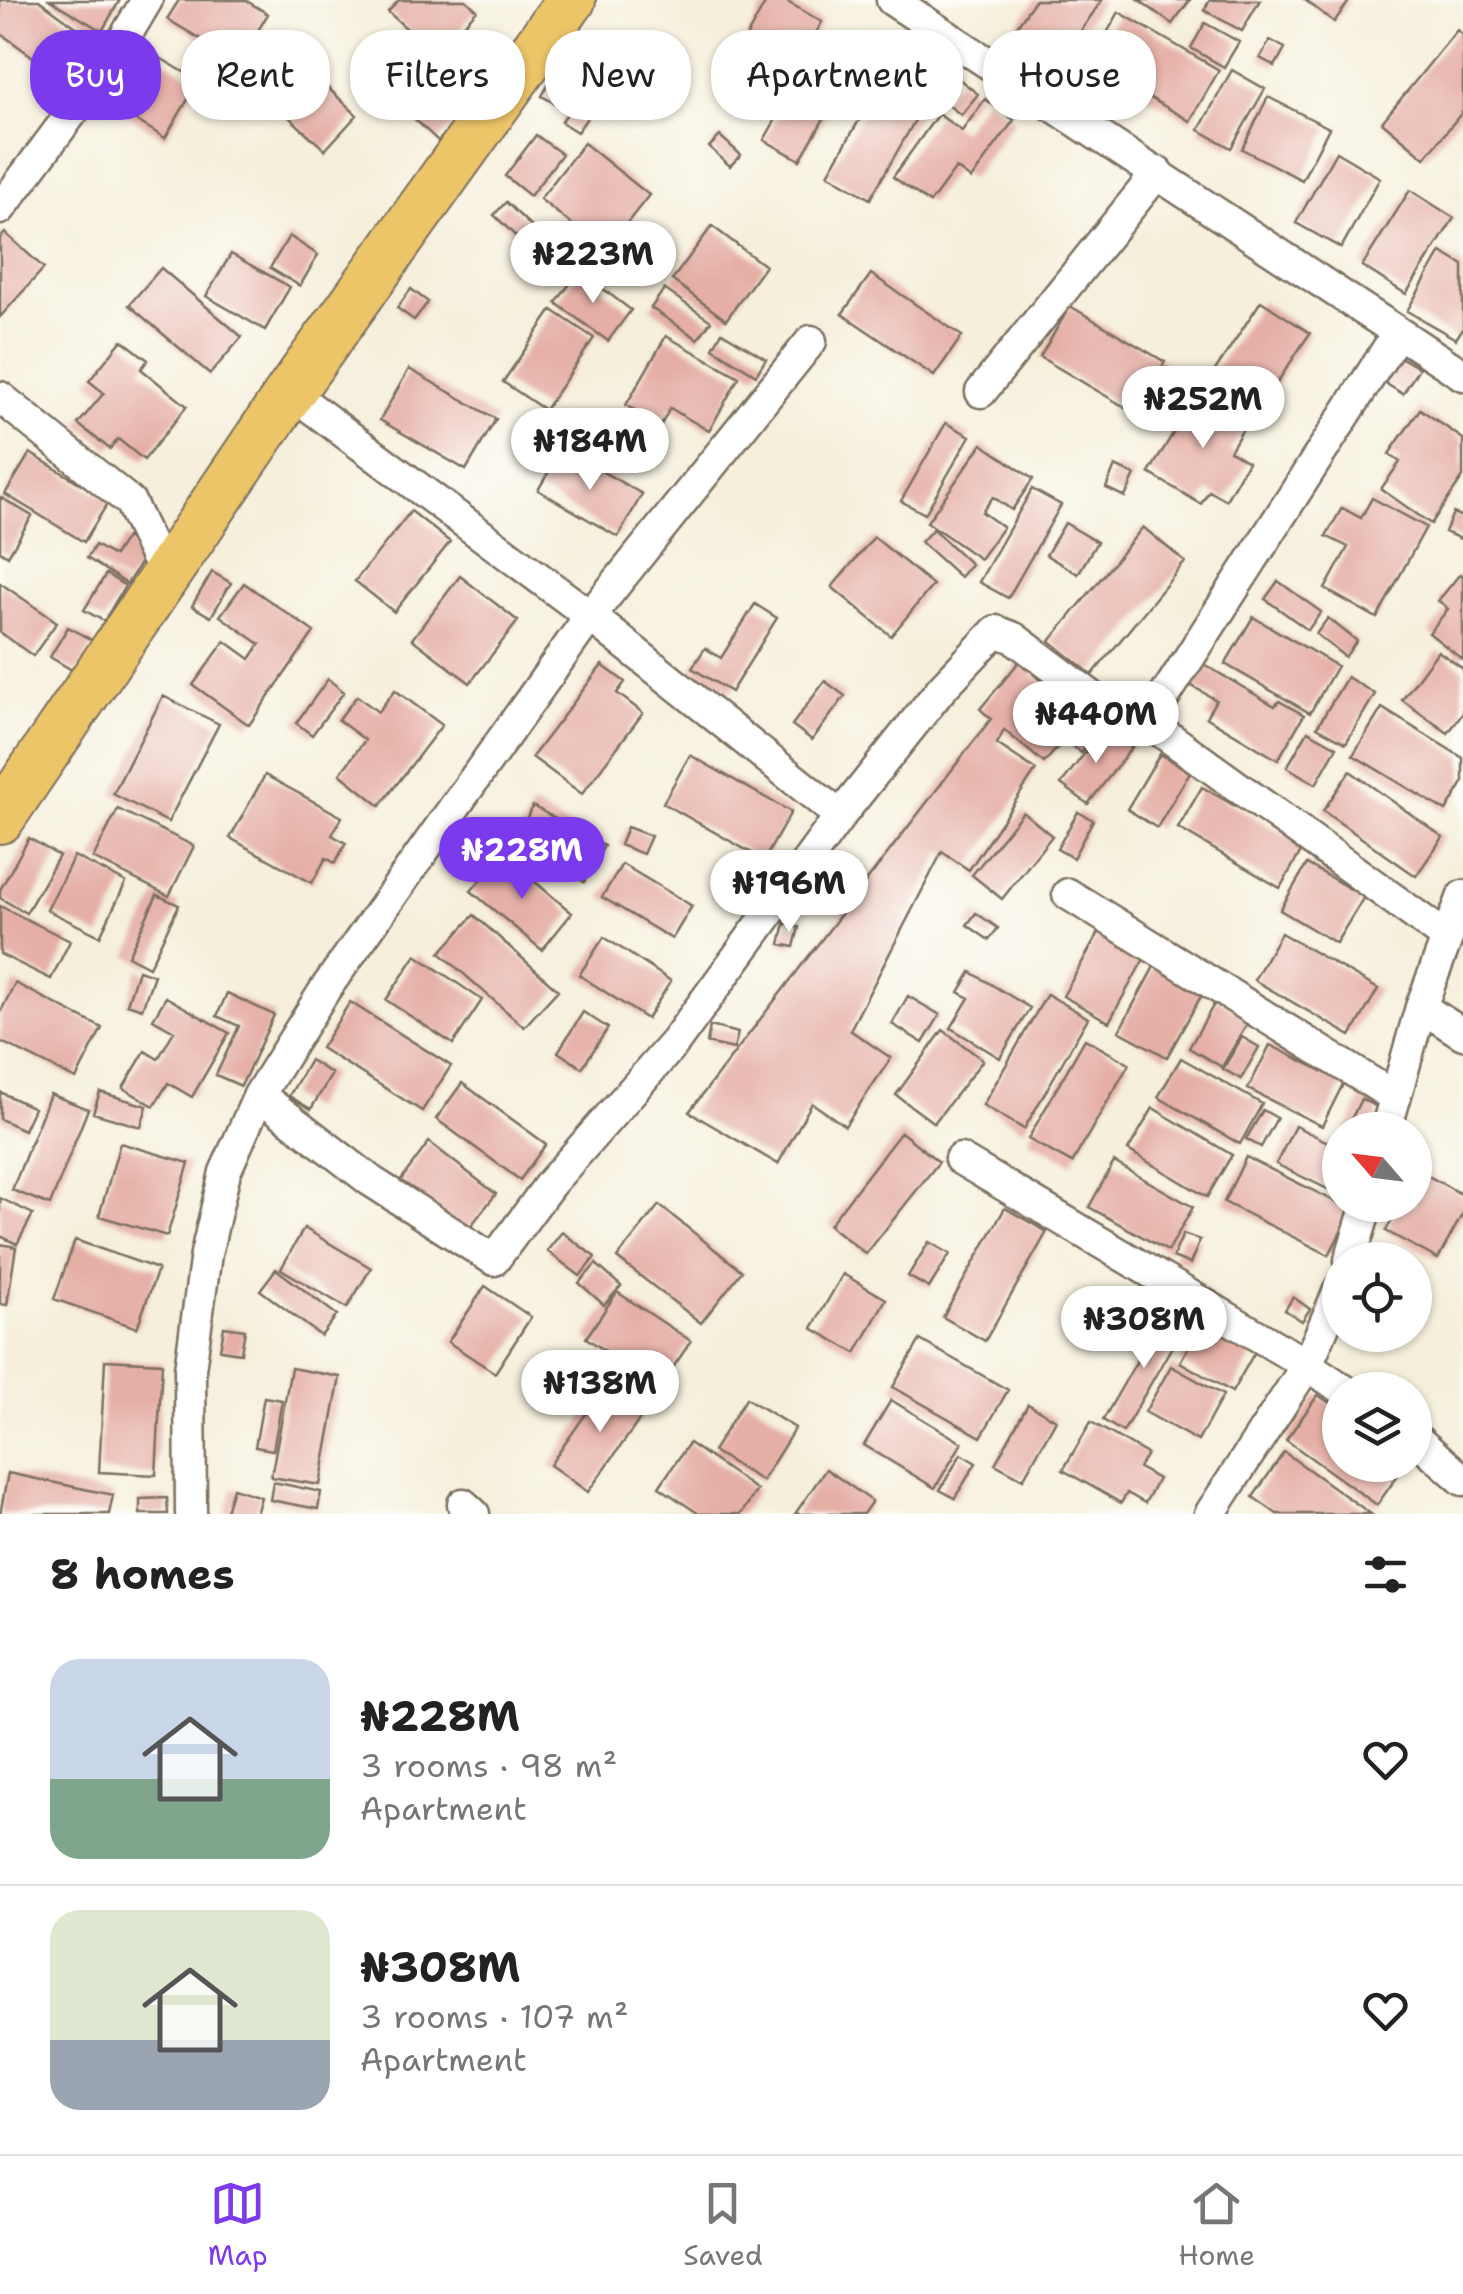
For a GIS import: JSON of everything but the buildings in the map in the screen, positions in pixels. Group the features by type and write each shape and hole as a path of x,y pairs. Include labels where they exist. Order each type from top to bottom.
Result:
{"main road":[{"path":"0,818 290,392 571,0"}],"street":[{"path":"0,209 112,59 147,0"},
{"path":"892,0 1463,375"},
{"path":"981,392 1158,172"},
{"path":"1148,722 1397,334"},
{"path":"191,1514 190,1369 206,1254 225,1172 259,1095 326,988 590,616 811,341"},
{"path":"290,392 590,616 840,816"},
{"path":"0,397 130,502 165,577"},
{"path":"259,1095 371,1180 494,1260 550,1184 675,1042 840,816 942,688 996,631 1014,638 1122,719 1148,722 1446,937"},
{"path":"1068,894 1395,1096"},
{"path":"1391,1112 1420,1007 1463,896"},
{"path":"1420,1007 1463,1034"},
{"path":"960,1159 1322,1375"},
{"path":"1210,1514 1307,1364 1322,1329"},
{"path":"1432,1453 1463,1480"}]}
